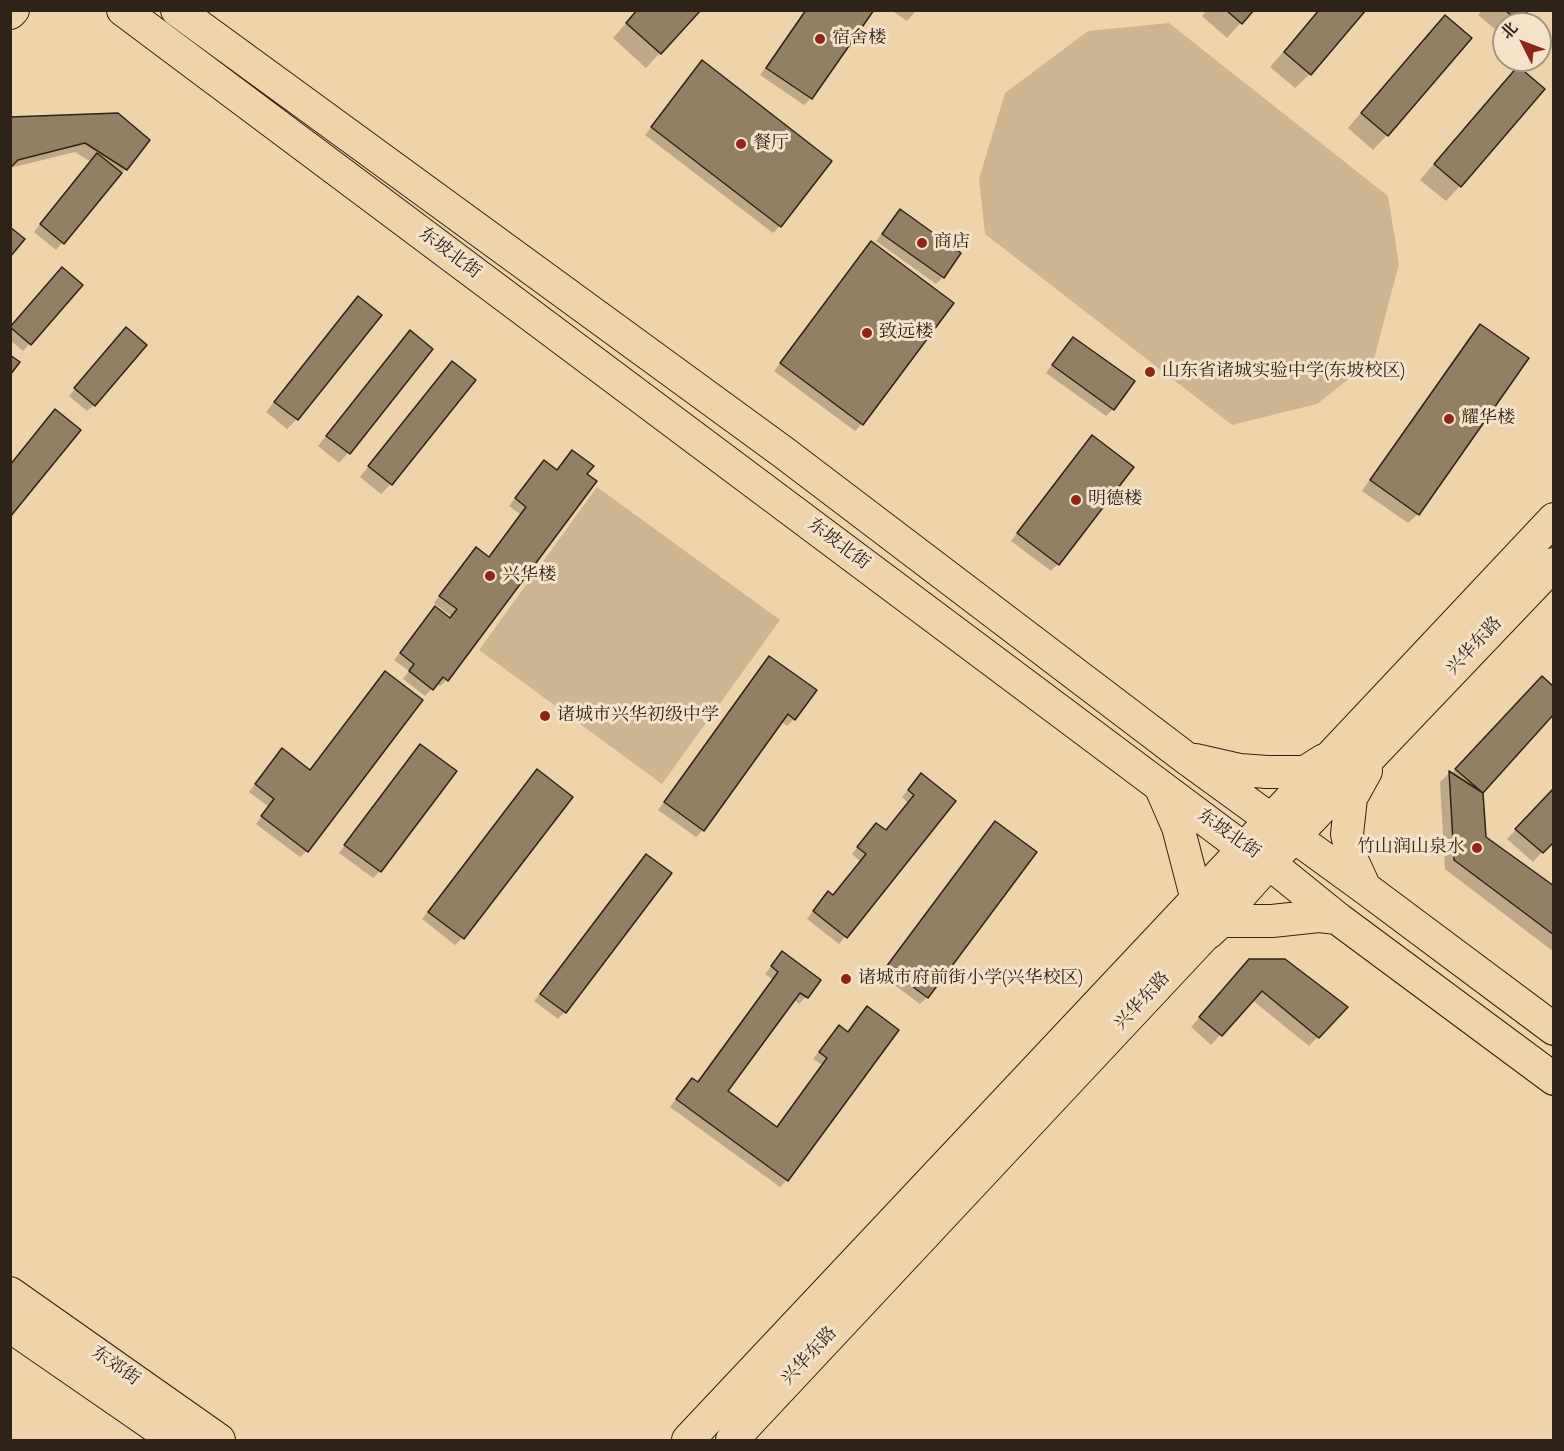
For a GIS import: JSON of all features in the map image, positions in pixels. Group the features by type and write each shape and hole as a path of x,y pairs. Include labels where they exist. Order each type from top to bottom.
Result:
{"main road":[{"name":"东坡北街","path":"123,10 1554,1079"},
{"name":"东坡北街","path":"177,10 783,452 1186,758 1554,1029"},
{"path":"1282,829 1335,753 1554,519"},
{"name":"兴华东路","path":"732,1440 1201,939 1256,856 1282,829 1376,751 1554,564"},
{"path":"1365,888 1353,862 1347,834 1351,798 1376,751"},
{"path":"1186,758 1240,770 1305,772 1335,753"},
{"path":"1159,785 1178,827 1197,900"},
{"path":"688,1440 1197,900 1256,856"},
{"path":"1201,939 1221,921 1272,921 1318,916 1337,918"},
{"name":"东郊街","path":"10,1293 219,1440"},
{"name":"东郊街","path":"10,1326 175,1440"}],"shaded area":[{"path":"1169,23 1388,196 1399,264 1374,359 1317,404 1232,425 985,234 979,179 1005,93 1088,31"},
{"path":"597,487 780,620 662,784 479,650"}],"building":[{"path":"637,10 701,10 661,54 626,23"},
{"name":"宿舍楼","path":"806,10 874,10 812,99 766,68"},
{"path":"1226,10 1254,10 1242,24"},
{"path":"1319,10 1366,10 1311,75 1284,52"},
{"path":"1505,10 1529,10 1527,12"},
{"path":"1445,15 1472,38 1388,136 1361,113"},
{"name":"餐厅","path":"702,60 832,161 781,227 651,127"},
{"path":"1513,72 1525,72 1545,89 1461,187 1434,164"},
{"path":"118,113 150,140 127,170 85,143 18,160 10,168 10,117"},
{"path":"97,153 122,173 64,244 40,224"},
{"name":"商店","path":"900,209 961,253 944,278 882,234"},
{"path":"10,227 25,239 10,257"},
{"name":"致远楼","path":"871,241 954,303 863,425 780,363"},
{"path":"62,267 83,285 31,345 10,327"},
{"path":"358,296 382,315 298,420 274,402"},
{"name":"耀华楼","path":"1480,324 1529,358 1419,515 1370,480"},
{"path":"126,327 147,345 95,406 74,388"},
{"path":"410,330 433,349 350,454 326,436"},
{"path":"1073,337 1135,381 1114,410 1052,365"},
{"path":"10,355 20,362 10,375"},
{"path":"452,361 476,380 392,485 368,466"},
{"path":"55,409 81,430 10,517 10,465"},
{"name":"明德楼","path":"1092,435 1134,467 1059,565 1017,533"},
{"name":"兴华楼","path":"572,450 594,466 587,474 597,481 448,681 443,677 433,690 409,671 414,664 400,653 435,606 450,618 457,609 439,596 476,547 489,557 526,507 515,498 544,460 557,470"},
{"path":"769,656 817,690 795,720 788,714 704,831 664,802"},
{"path":"385,671 423,700 308,852 261,816 274,799 255,784 282,748 310,770"},
{"path":"1542,676 1554,687 1554,714 1483,793 1455,769"},
{"path":"420,744 457,771 381,872 344,845"},
{"path":"537,769 573,797 464,939 428,912"},
{"name":"竹山润山泉水","path":"1449,771 1483,793 1486,837 1554,886 1554,935 1454,860"},
{"path":"921,773 956,801 847,938 813,911 828,891 833,895 866,854 857,847 876,823 886,830 914,795 908,790"},
{"path":"1554,788 1554,842 1543,853 1515,829"},
{"path":"995,821 1037,852 928,998 886,967"},
{"path":"646,854 672,873 566,1013 540,994"},
{"path":"782,951 821,980 808,998 800,993 728,1091 777,1127 827,1058 819,1052 839,1025 848,1032 867,1006 899,1030 788,1181 676,1099 692,1078 698,1082 778,972 771,966"},
{"path":"1249,959 1285,959 1348,1007 1319,1038 1262,991 1222,1036 1199,1017"}],"place":[{"name":"宿舍楼","path":"820,39"},
{"name":"餐厅","path":"741,144"},
{"name":"商店","path":"922,243"},
{"name":"致远楼","path":"867,333"},
{"name":"山东省诸城实验中学(东坡校区)","path":"1150,372"},
{"name":"耀华楼","path":"1449,419"},
{"name":"明德楼","path":"1076,500"},
{"name":"兴华楼","path":"490,576"},
{"name":"诸城市兴华初级中学","path":"545,716"},
{"name":"竹山润山泉水","path":"1477,848"},
{"name":"诸城市府前街小学(兴华校区)","path":"846,979"}]}
